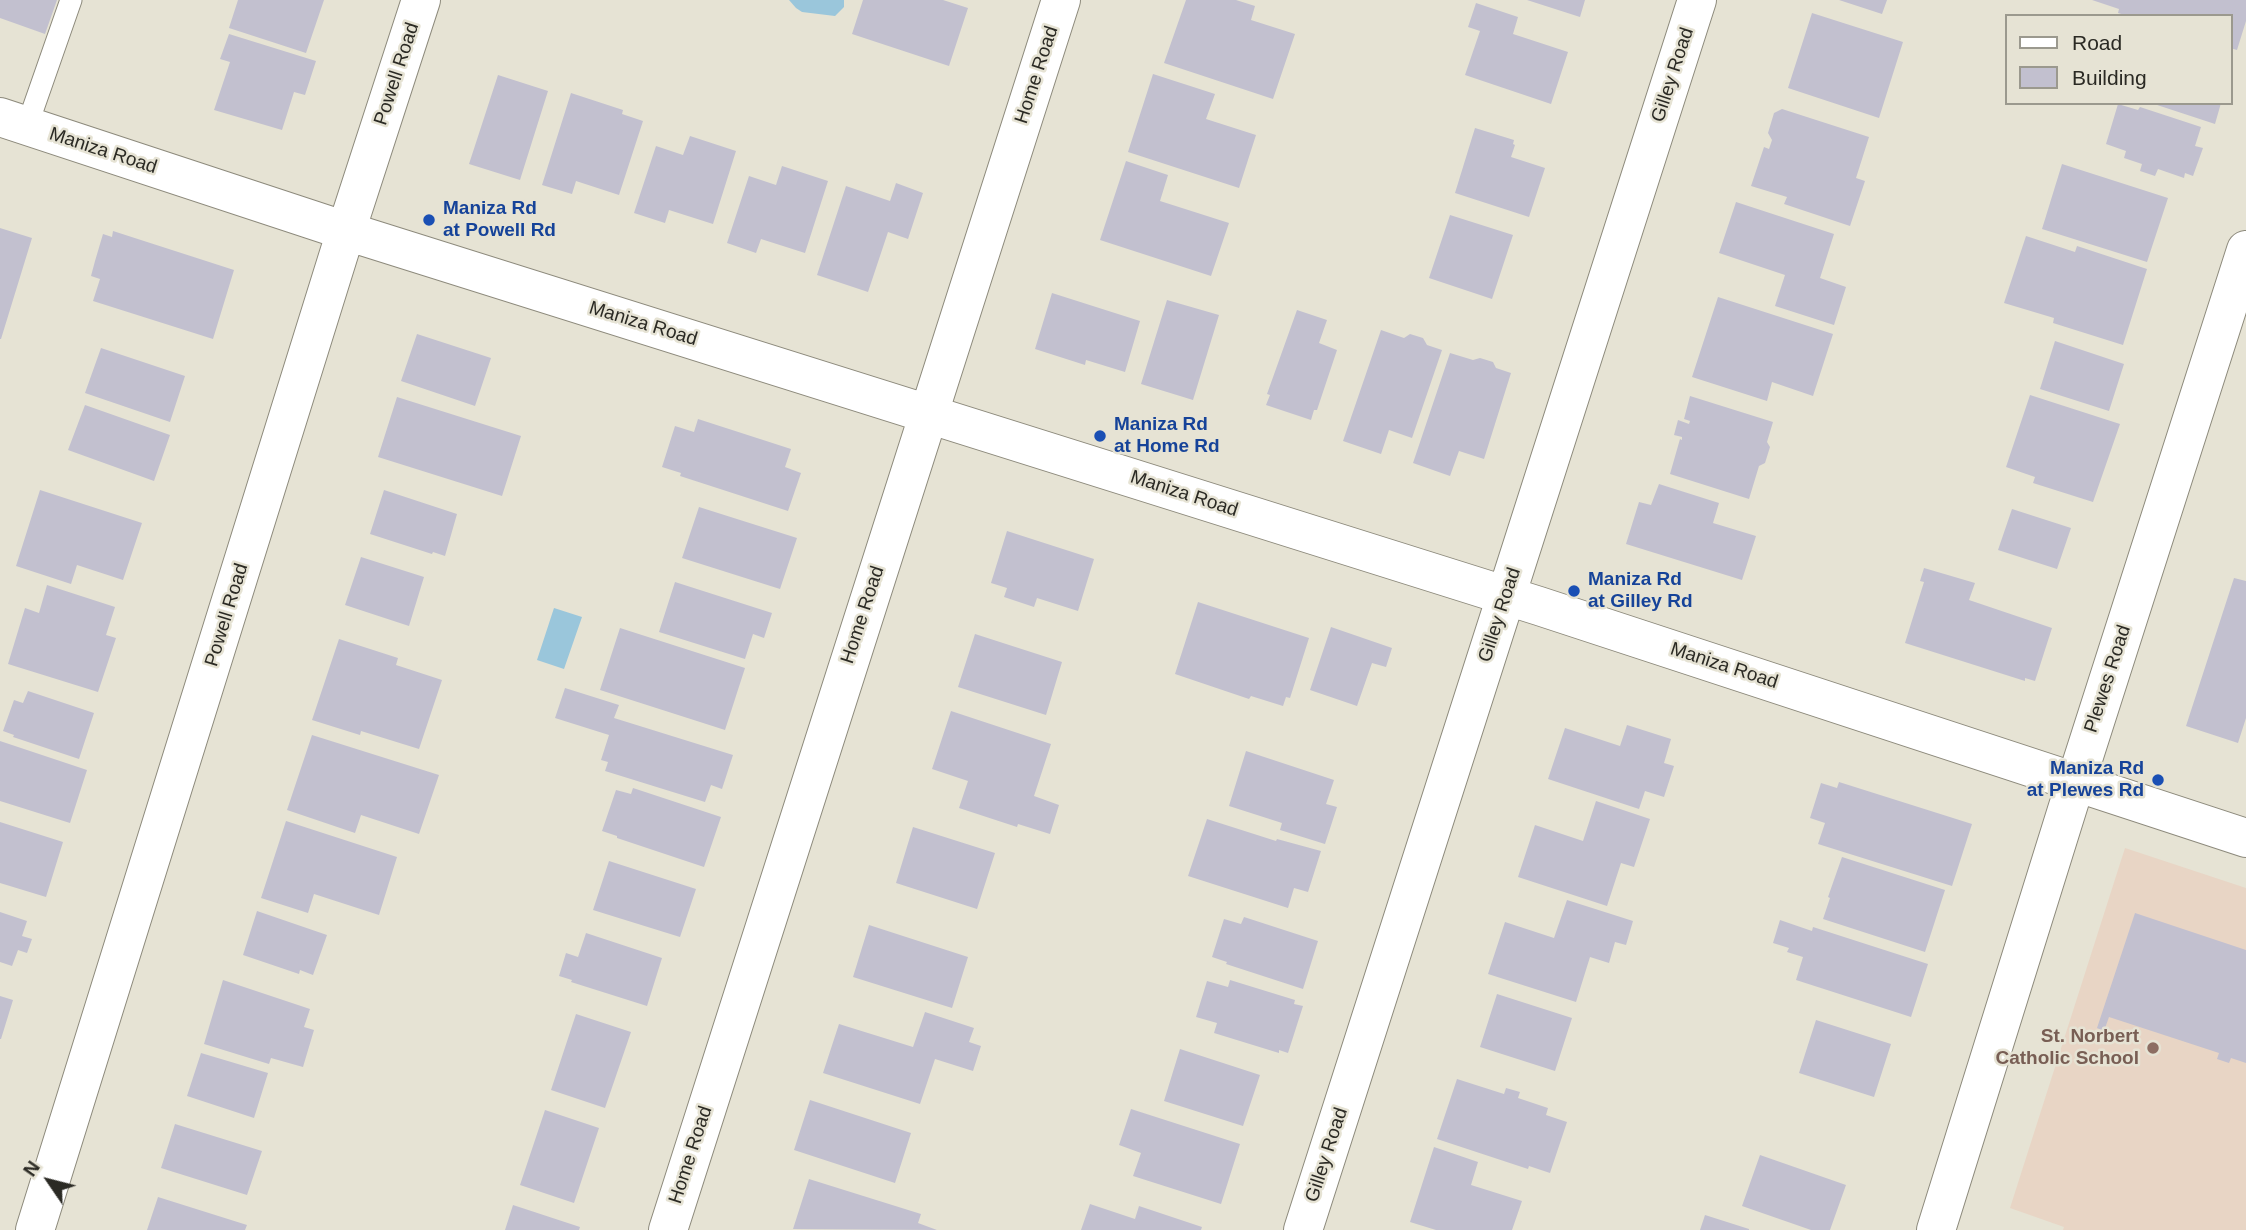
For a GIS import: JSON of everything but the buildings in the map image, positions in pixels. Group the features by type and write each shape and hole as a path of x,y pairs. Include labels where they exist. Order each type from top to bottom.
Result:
{"street":[{"name":"Powell Road","path":"35,1230 346,231 421,0"},
{"name":"Home Road","path":"668,1230 1061,0"},
{"name":"Gilley Road","path":"1303,1230 1697,0"},
{"name":"Maniza Road","path":"13,122 346,231 1506,595 2246,838"},
{"name":"Plewes Road","path":"1937,1230 2076,781 2246,250"}],"lane":[{"path":"13,122 71,0"}],"shaded area":[{"name":"St. Norbert Catholic School","path":"2125,848 2246,888 2246,1230 2063,1230 2064,1227 2010,1208"}],"water":[{"path":"789,0 844,0 844,7 835,16 802,12"},
{"path":"554,608 582,617 564,669 537,660"}],"place":[{"name":"Maniza Rd at Powell Rd","path":"429,220"},
{"name":"Maniza Rd at Home Rd","path":"1100,436"},
{"name":"Maniza Rd at Gilley Rd","path":"1574,591"},
{"name":"Maniza Rd at Plewes Rd","path":"2158,780"},
{"name":"St. Norbert Catholic School","path":"2153,1048"}]}
